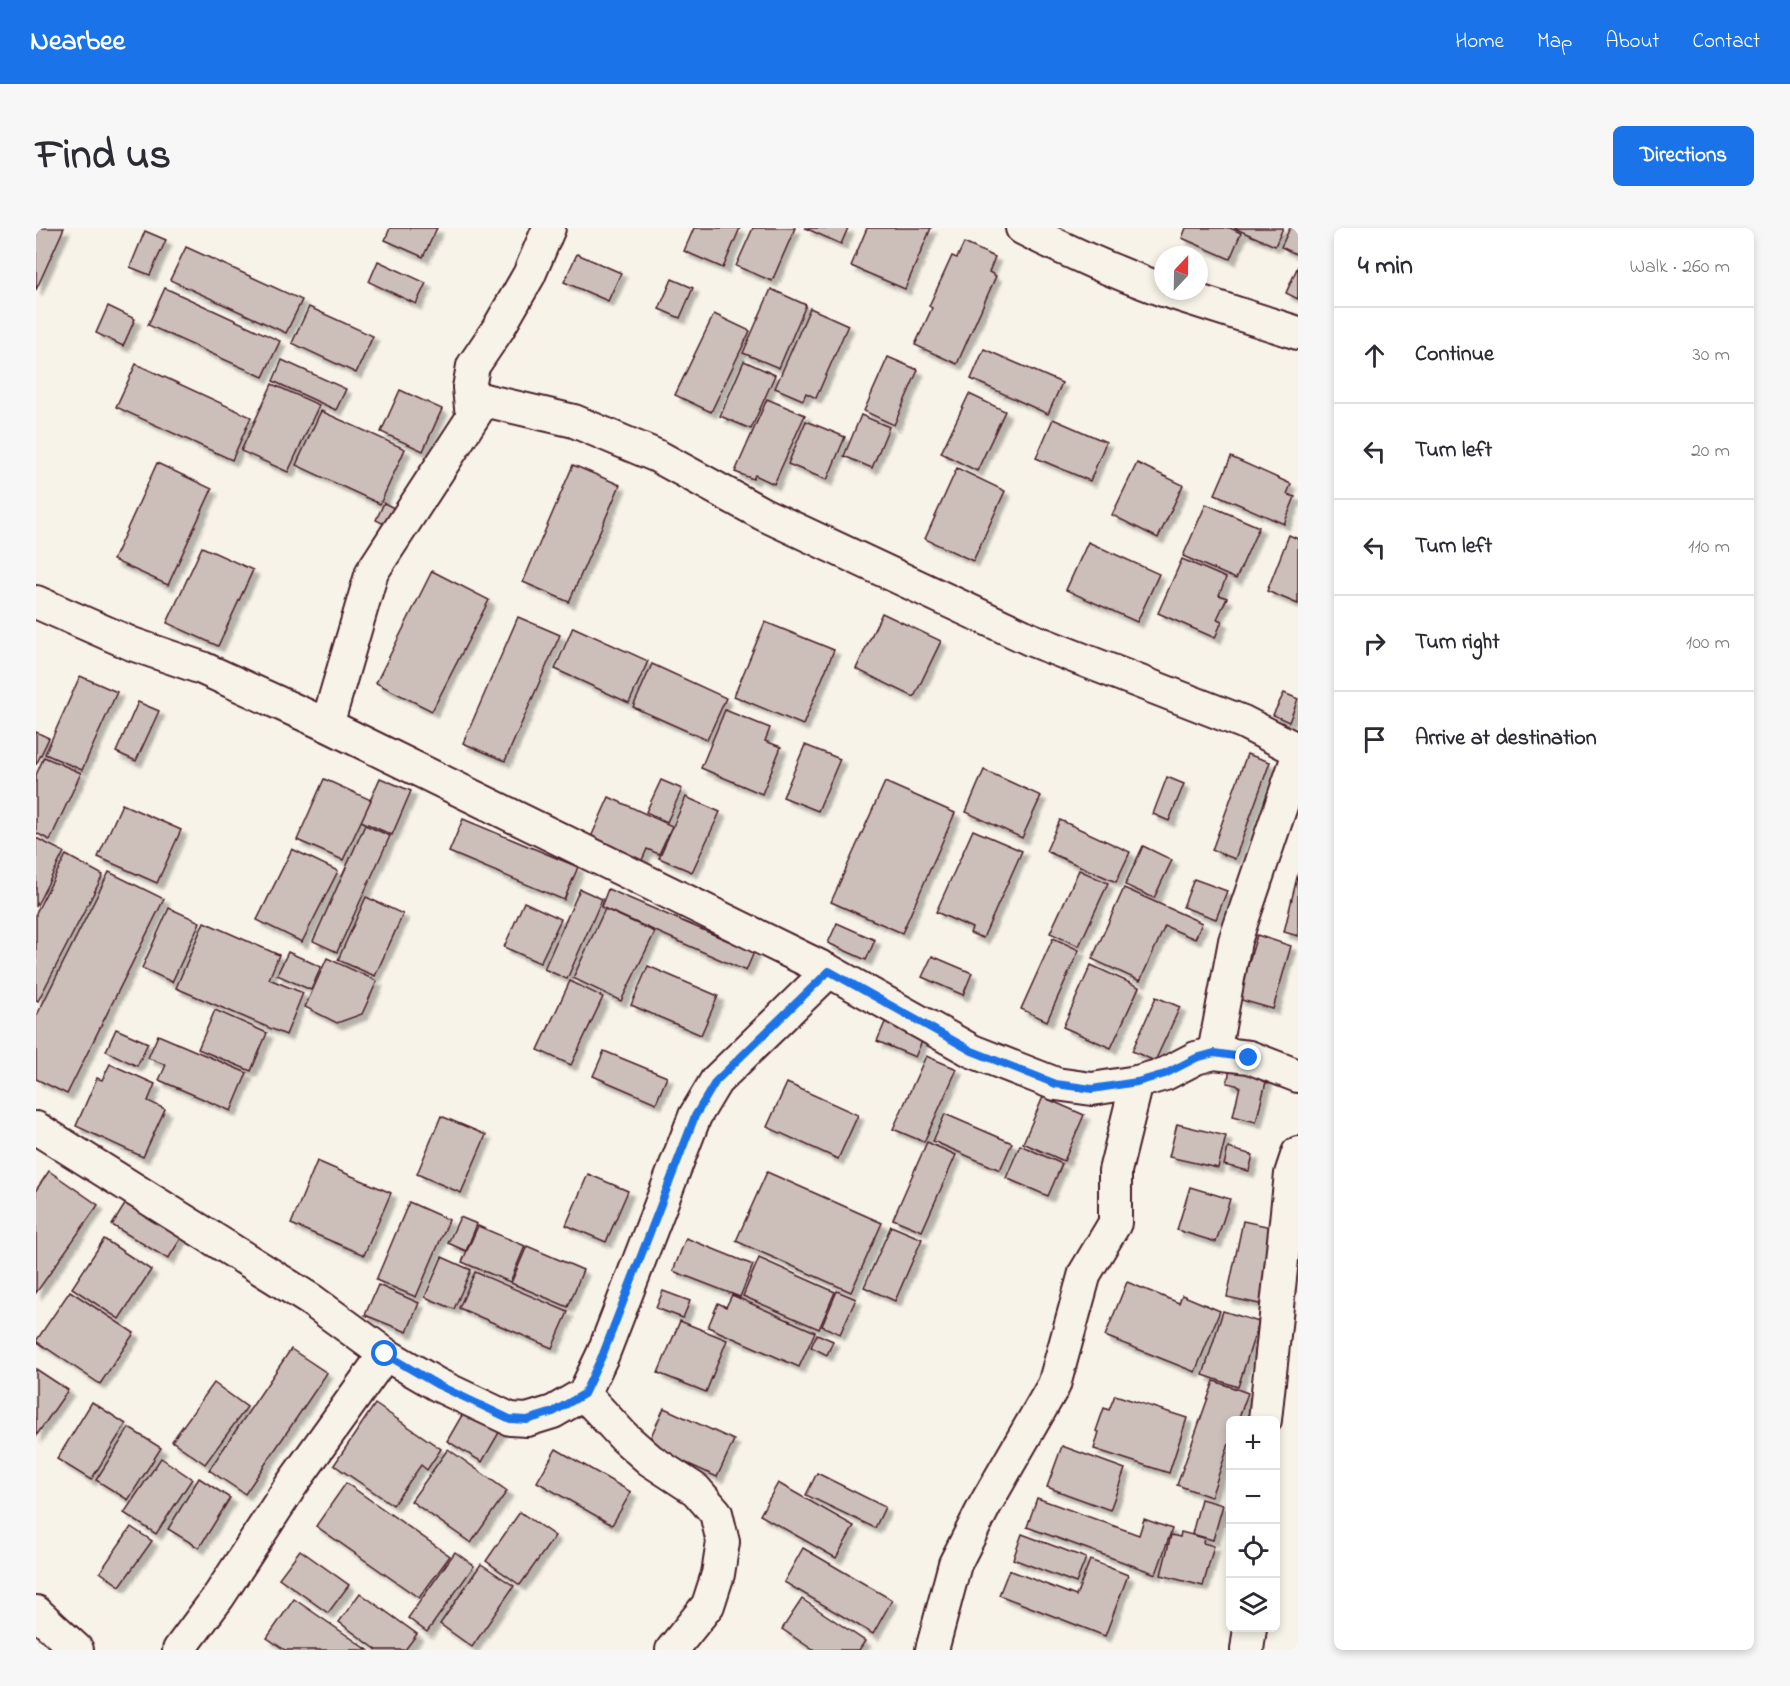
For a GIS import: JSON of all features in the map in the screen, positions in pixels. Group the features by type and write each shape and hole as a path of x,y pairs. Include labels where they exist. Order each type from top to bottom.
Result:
{"street":[{"path":"549,228 530,275 498,330 473,366 469,388 471,408 484,400 574,421 657,456 763,514 1032,640 1243,722 1298,750"},
{"path":"1022,228 1117,273 1154,286"},
{"path":"1196,300 1298,333"},
{"path":"327,725 372,572 484,400"},
{"path":"36,602 132,644 202,668 327,725 829,971 972,1051 1056,1084 1092,1089 1137,1082 1165,1074 1196,1058 1214,1053 1249,1058 1298,1076"},
{"path":"1214,1053 1235,941 1298,756"},
{"path":"36,1128 311,1300 385,1354 438,1385 510,1419 527,1420 553,1412 584,1394 603,1354 695,1116 716,1081 829,971"},
{"path":"932,1650 955,1564 985,1505 1054,1385 1086,1273 1114,1223 1115,1171 1137,1082"},
{"path":"1265,1416 1291,1174 1298,1154"},
{"path":"179,1650 219,1596 292,1484 385,1354"},
{"path":"584,1394 624,1437 650,1460 696,1490 716,1513 723,1542 718,1574 708,1605 672,1650"},
{"path":"36,1612 77,1650"},
{"path":"1247,1650 1249,1632"}],"building":[{"path":"36,228 64,228 36,290"},
{"path":"390,228 437,228 423,257 385,240"},
{"path":"694,228 740,228 723,268 684,251"},
{"path":"753,228 795,228 772,281 736,266"},
{"path":"805,228 848,228 841,244"},
{"path":"867,228 931,228 905,289 851,266"},
{"path":"1186,228 1230,228 1241,233 1230,259 1208,249 1208,246 1200,246 1182,238"},
{"path":"1234,228 1283,228 1275,246"},
{"path":"1290,228 1298,228 1298,255 1281,247"},
{"path":"145,231 166,240 150,275 130,267"},
{"path":"964,243 995,257 989,272 996,276 957,364 915,345 932,308 929,306 952,256 957,258"},
{"path":"186,247 302,300 286,333 170,280"},
{"path":"577,254 621,273 608,301 564,282"},
{"path":"378,261 426,283 416,304 369,282"},
{"path":"1298,266 1298,299 1286,293"},
{"path":"672,279 693,288 680,318 659,309"},
{"path":"165,288 280,341 263,377 148,325"},
{"path":"771,289 806,305 779,368 743,353"},
{"path":"108,306 135,319 123,346 96,333"},
{"path":"309,307 373,336 356,373 292,343"},
{"path":"810,308 848,325 816,398 806,393 803,400 775,388"},
{"path":"714,314 750,331 711,412 675,395"},
{"path":"984,349 1062,383 1048,414 971,379"},
{"path":"888,357 918,370 894,425 864,411"},
{"path":"282,360 346,389 336,410 273,381"},
{"path":"744,361 775,375 751,429 720,416"},
{"path":"136,364 251,417 232,460 116,407"},
{"path":"272,384 319,405 288,472 241,451"},
{"path":"400,390 442,409 423,451 381,432"},
{"path":"969,394 1005,411 977,471 941,453"},
{"path":"767,399 805,415 774,484 755,475 753,479 735,472"},
{"path":"321,411 405,449 380,504 296,465"},
{"path":"861,415 889,427 872,468 844,456"},
{"path":"1053,419 1106,442 1090,481 1036,458"},
{"path":"806,421 845,437 827,480 788,464"},
{"path":"1231,457 1291,484 1287,494 1295,497 1284,524 1215,494"},
{"path":"157,463 212,489 168,585 113,560"},
{"path":"1137,463 1183,485 1158,538 1112,515"},
{"path":"573,465 620,485 569,602 523,582"},
{"path":"957,468 1005,491 973,561 925,539"},
{"path":"384,503 404,513 396,530 376,520"},
{"path":"1206,504 1259,527 1236,579 1183,556"},
{"path":"1289,535 1298,539 1298,604 1267,591"},
{"path":"1088,542 1159,574 1137,622 1066,590"},
{"path":"202,547 253,570 218,646 167,623"},
{"path":"1182,559 1226,578 1219,595 1227,598 1217,619 1222,621 1215,638 1158,613"},
{"path":"432,571 489,600 432,711 376,683"},
{"path":"882,613 941,641 914,697 856,669"},
{"path":"518,617 560,635 505,761 463,743"},
{"path":"765,622 834,650 803,725 734,696"},
{"path":"573,627 648,661 629,703 555,669"},
{"path":"652,664 726,698 707,740 633,707"},
{"path":"80,676 117,692 82,770 45,754"},
{"path":"1284,693 1298,699 1289,722 1273,715"},
{"path":"138,702 159,711 136,761 116,752"},
{"path":"725,710 770,728 765,741 781,747 762,794 701,768"},
{"path":"36,732 49,738 36,765"},
{"path":"805,745 840,759 818,811 783,797"},
{"path":"1247,754 1270,762 1235,859 1212,850"},
{"path":"44,757 81,773 50,840 36,833 36,775"},
{"path":"984,770 1041,796 1022,838 966,812"},
{"path":"1167,777 1184,784 1169,821 1153,814"},
{"path":"380,778 411,791 392,835 361,821"},
{"path":"324,779 371,800 343,860 297,840"},
{"path":"661,780 682,789 667,822 646,812"},
{"path":"885,782 955,813 902,933 831,902"},
{"path":"609,797 672,826 659,854 647,849 638,869 587,846"},
{"path":"686,797 720,812 692,872 659,858"},
{"path":"122,804 181,830 157,883 98,857"},
{"path":"463,819 578,867 564,900 449,852"},
{"path":"1060,820 1130,852 1116,882 1046,851"},
{"path":"365,825 390,836 337,952 313,941"},
{"path":"973,830 1022,851 983,938 970,933 972,928 936,912"},
{"path":"36,838 64,852 36,907"},
{"path":"1143,846 1172,860 1154,898 1125,885"},
{"path":"292,849 338,871 302,942 257,920"},
{"path":"66,855 103,875 38,1001 36,1000 36,913"},
{"path":"1079,870 1108,883 1079,946 1050,933"},
{"path":"109,872 164,899 67,1094 36,1079 36,1017"},
{"path":"1298,873 1298,936 1284,932"},
{"path":"1194,879 1227,891 1216,919 1183,907"},
{"path":"1124,888 1202,923 1195,939 1165,926 1140,981 1092,959"},
{"path":"580,889 602,899 567,979 544,969"},
{"path":"608,889 754,952 746,971 601,907"},
{"path":"366,897 403,914 375,976 338,960"},
{"path":"524,902 561,919 540,963 504,947"},
{"path":"169,908 200,922 172,982 142,968"},
{"path":"605,909 655,932 621,1001 573,978"},
{"path":"204,922 279,955 269,979 303,993 286,1035 176,988"},
{"path":"837,923 875,940 866,960 828,943"},
{"path":"1257,935 1291,946 1273,1009 1238,999"},
{"path":"1053,938 1079,950 1047,1021 1021,1009"},
{"path":"288,952 321,967 311,990 277,975"},
{"path":"932,956 972,973 963,995 922,977"},
{"path":"327,958 377,981 362,1014 337,1023 305,1007"},
{"path":"1091,965 1139,987 1111,1048 1063,1027"},
{"path":"648,966 718,996 701,1035 631,1005"},
{"path":"570,981 603,997 571,1065 538,1050"},
{"path":"1156,997 1180,1007 1155,1061 1132,1051"},
{"path":"215,1010 267,1033 251,1071 198,1049"},
{"path":"886,1020 924,1037 915,1057 877,1041"},
{"path":"116,1029 148,1043 137,1066 106,1051"},
{"path":"158,1035 247,1073 231,1111 159,1080 166,1065 148,1058"},
{"path":"604,1051 667,1077 656,1103 593,1076"},
{"path":"926,1056 957,1069 924,1142 893,1129"},
{"path":"110,1064 155,1084 148,1101 165,1109 143,1157 76,1126 97,1078 102,1080"},
{"path":"1231,1065 1268,1074 1256,1122 1233,1116 1240,1086 1227,1083"},
{"path":"787,1083 858,1115 838,1159 767,1127"},
{"path":"1043,1097 1084,1115 1064,1161 1023,1143"},
{"path":"945,1114 1012,1143 1000,1170 933,1141"},
{"path":"441,1116 486,1135 461,1193 417,1174"},
{"path":"1177,1124 1226,1136 1218,1168 1169,1157"},
{"path":"927,1142 956,1155 922,1231 893,1219"},
{"path":"1020,1145 1062,1164 1048,1196 1006,1178"},
{"path":"1228,1148 1253,1155 1249,1171 1224,1165"},
{"path":"317,1161 391,1193 364,1255 291,1224"},
{"path":"49,1171 98,1205 36,1293 36,1190"},
{"path":"767,1172 882,1223 851,1292 736,1241"},
{"path":"588,1174 628,1191 606,1242 566,1225"},
{"path":"1190,1187 1230,1199 1216,1242 1177,1230"},
{"path":"129,1198 185,1232 168,1259 112,1225"},
{"path":"409,1202 449,1220 416,1297 376,1280"},
{"path":"460,1217 477,1224 466,1251 448,1243"},
{"path":"1243,1221 1280,1229 1264,1305 1227,1297"},
{"path":"478,1226 525,1246 510,1282 462,1262"},
{"path":"891,1226 922,1239 895,1301 864,1287"},
{"path":"686,1238 753,1265 740,1297 673,1271"},
{"path":"104,1239 151,1270 119,1319 72,1288"},
{"path":"527,1246 583,1270 568,1307 511,1283"},
{"path":"442,1257 471,1270 454,1309 425,1297"},
{"path":"759,1258 835,1292 819,1329 743,1296"},
{"path":"475,1272 568,1312 552,1348 459,1308"},
{"path":"1127,1282 1179,1303 1182,1295 1220,1311 1195,1372 1105,1336"},
{"path":"378,1285 419,1303 407,1332 365,1315"},
{"path":"70,1291 134,1333 100,1384 36,1341"},
{"path":"663,1291 690,1301 683,1318 656,1308"},
{"path":"837,1291 856,1299 840,1334 822,1326"},
{"path":"732,1295 815,1332 799,1367 708,1327 718,1303 726,1307"},
{"path":"1223,1311 1259,1322 1238,1387 1203,1375"},
{"path":"680,1321 727,1340 706,1392 658,1373"},
{"path":"817,1334 833,1341 827,1355 811,1347"},
{"path":"291,1349 327,1373 245,1494 209,1470"},
{"path":"36,1369 68,1390 36,1436"},
{"path":"1214,1381 1248,1393 1239,1416 1226,1416 1226,1453 1211,1497 1177,1485"},
{"path":"214,1383 247,1407 205,1464 172,1441"},
{"path":"1115,1395 1187,1418 1169,1473 1094,1449 1099,1432 1096,1431 1104,1408 1109,1410"},
{"path":"92,1402 126,1424 91,1480 57,1459"},
{"path":"469,1403 504,1424 482,1462 447,1441"},
{"path":"375,1404 441,1449 427,1470 421,1465 393,1505 334,1465"},
{"path":"664,1408 734,1440 717,1477 647,1445"},
{"path":"129,1428 161,1448 128,1500 96,1480"},
{"path":"1062,1446 1125,1469 1110,1510 1047,1487"},
{"path":"448,1449 507,1491 471,1543 411,1501"},
{"path":"556,1449 631,1492 612,1525 537,1482"},
{"path":"161,1458 192,1479 156,1534 124,1513"},
{"path":"817,1473 885,1507 875,1528 806,1495"},
{"path":"199,1478 230,1498 199,1548 168,1529"},
{"path":"346,1483 450,1556 419,1598 316,1526"},
{"path":"778,1483 854,1526 836,1558 760,1515"},
{"path":"1037,1498 1139,1535 1144,1519 1172,1529 1156,1574 1027,1527"},
{"path":"1201,1499 1223,1505 1213,1540 1192,1534"},
{"path":"520,1512 555,1536 520,1585 486,1561"},
{"path":"131,1527 152,1541 120,1586 100,1572"},
{"path":"1181,1532 1204,1538 1203,1543 1214,1546 1203,1586 1161,1575 1171,1535 1180,1537"},
{"path":"1022,1534 1086,1558 1076,1583 1013,1559"},
{"path":"803,1548 892,1600 873,1634 784,1582"},
{"path":"300,1550 349,1585 328,1613 279,1578"},
{"path":"455,1552 474,1566 427,1632 408,1618"},
{"path":"1090,1560 1128,1575 1105,1636 999,1595 1009,1570 1076,1596"},
{"path":"481,1564 514,1586 472,1647 440,1624"},
{"path":"360,1593 417,1634 405,1650 377,1650 339,1622"},
{"path":"294,1599 368,1650 285,1650 267,1638"},
{"path":"802,1599 865,1641 859,1650 813,1650 782,1629"}],"route":[{"path":"385,1354 438,1385 510,1419 527,1420 553,1412 584,1394 603,1354 695,1116 716,1081 829,971 972,1051 1056,1084 1092,1089 1137,1082 1165,1074 1196,1058 1214,1053 1249,1058"}]}
